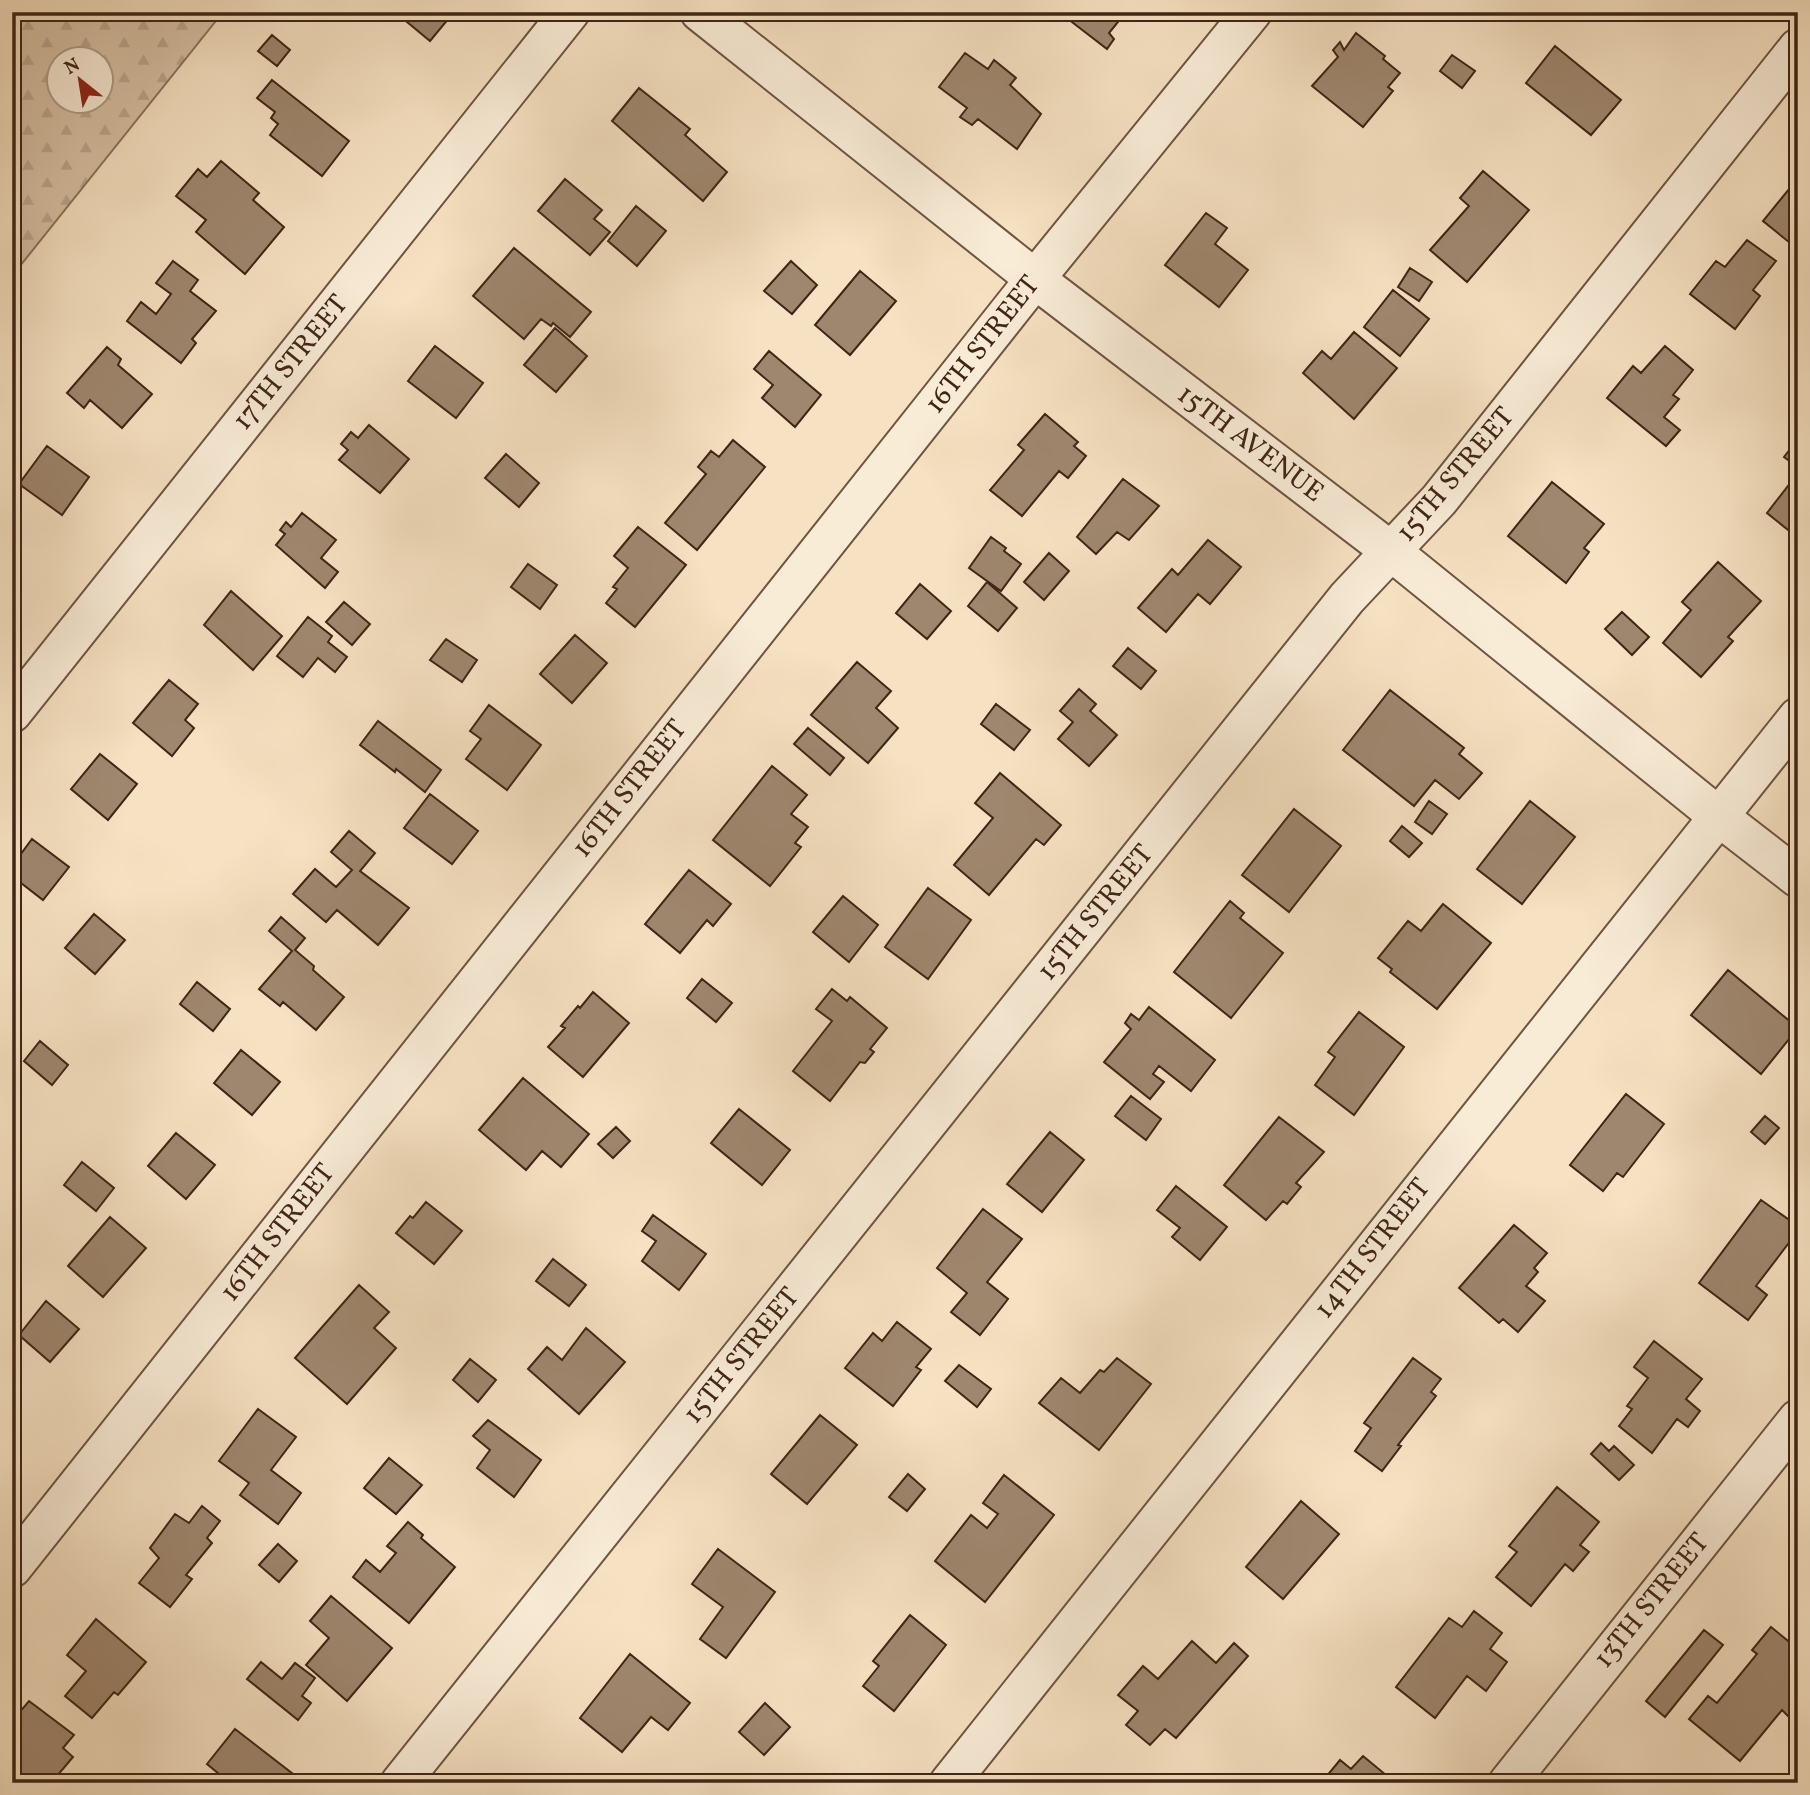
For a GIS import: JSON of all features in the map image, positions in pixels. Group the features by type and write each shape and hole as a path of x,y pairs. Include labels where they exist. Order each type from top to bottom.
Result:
{"street":[{"name":"17TH STREET","path":"12,713 570,12"},
{"name":"15TH AVENUE","path":"700,12 1035,279 1391,552 1798,878"},
{"name":"16TH STREET","path":"12,1568 1035,279 1252,12"},
{"name":"15TH STREET","path":"400,1783 1338,609 1439,500 1798,48"},
{"name":"14TH STREET","path":"949,1783 1798,717"},
{"name":"13TH STREET","path":"1508,1783 1798,1419"}],"green space":[{"path":"12,12 223,12 12,276"}],"building":[{"path":"395,12 454,12 430,41"},
{"path":"1059,12 1126,12 1109,33 1114,39 1107,49"},
{"path":"1356,33 1385,56 1383,59 1400,73 1388,87 1393,91 1363,127 1312,86 1338,57 1333,50 1340,42 1344,50"},
{"path":"272,35 290,50 277,66 258,51"},
{"path":"1555,46 1621,100 1591,135 1526,83"},
{"path":"965,53 988,69 994,60 1016,78 1010,85 1041,114 1017,149 978,119 972,125 960,117 967,108 939,87"},
{"path":"1452,55 1475,71 1462,88 1440,71"},
{"path":"272,80 349,141 322,176 270,135 278,124 271,118 275,112 257,98"},
{"path":"639,88 690,129 685,135 727,172 703,201 612,121"},
{"path":"221,161 259,193 253,200 284,227 245,274 196,232 206,220 176,196 198,169 207,177"},
{"path":"1483,171 1529,210 1467,282 1430,250 1469,206 1460,198"},
{"path":"1798,178 1798,244 1795,247 1763,221"},
{"path":"565,179 602,210 594,219 610,232 590,255 538,211"},
{"path":"636,206 666,231 637,266 608,241"},
{"path":"1206,213 1227,228 1215,244 1248,270 1219,307 1165,265"},
{"path":"1747,240 1776,261 1753,290 1760,296 1735,329 1690,294 1716,261 1725,267"},
{"path":"514,248 591,312 570,337 553,323 551,326 541,319 524,339 473,296"},
{"path":"173,261 198,280 190,291 216,311 192,339 196,343 181,363 127,321 141,302 156,314 171,294 156,283"},
{"path":"791,261 817,285 792,314 764,291"},
{"path":"1410,268 1432,282 1419,301 1398,287"},
{"path":"860,271 896,301 850,355 815,325"},
{"path":"1393,290 1429,319 1400,356 1364,327"},
{"path":"555,328 587,356 556,392 524,365"},
{"path":"1354,332 1397,368 1354,419 1303,373 1322,351 1331,359"},
{"path":"435,346 483,383 456,418 408,381"},
{"path":"1665,346 1693,370 1673,395 1679,399 1664,417 1680,430 1666,446 1607,398 1633,366 1641,373"},
{"path":"107,347 121,359 118,365 152,394 122,428 90,400 84,408 67,393"},
{"path":"769,351 821,395 795,427 762,398 773,385 754,369"},
{"path":"1045,414 1078,442 1074,446 1086,456 1068,478 1059,471 1022,516 990,490 1024,450 1018,445"},
{"path":"369,425 409,459 380,493 339,460 348,450 341,444 351,432 358,438"},
{"path":"1798,439 1798,467 1784,457"},
{"path":"733,440 765,467 697,550 665,523 706,474 698,467 711,451 719,457"},
{"path":"47,446 89,477 62,515 19,484"},
{"path":"506,454 539,483 519,507 485,478"},
{"path":"1798,473 1798,538 1767,513"},
{"path":"1123,479 1159,506 1129,540 1117,532 1096,554 1077,537"},
{"path":"1552,482 1604,524 1584,548 1589,552 1566,583 1508,536"},
{"path":"302,513 336,540 321,558 338,572 325,588 276,545 285,534 280,530 286,522 291,527"},
{"path":"638,527 686,565 635,627 606,603 617,589 613,587 628,568 614,556"},
{"path":"991,537 1021,564 1001,591 969,568"},
{"path":"1208,540 1241,567 1210,604 1198,594 1166,632 1138,608 1172,569 1178,575"},
{"path":"1049,553 1069,571 1044,600 1024,582"},
{"path":"1718,562 1761,601 1728,637 1733,641 1701,677 1663,643 1691,610 1682,602"},
{"path":"528,564 557,585 540,609 511,587"},
{"path":"987,582 1017,608 998,631 968,606"},
{"path":"920,584 951,611 927,639 896,613"},
{"path":"231,591 282,636 253,670 204,625"},
{"path":"344,602 370,624 352,645 326,622"},
{"path":"1622,612 1649,637 1632,655 1605,629"},
{"path":"308,617 332,636 328,642 347,657 335,672 318,658 303,677 277,656"},
{"path":"575,635 607,663 572,703 540,674"},
{"path":"446,639 477,660 462,682 430,660"},
{"path":"1128,648 1156,671 1141,689 1113,666"},
{"path":"857,662 891,691 876,708 898,728 868,763 811,715"},
{"path":"169,680 198,704 185,720 194,728 172,756 133,723"},
{"path":"1079,689 1096,704 1090,711 1117,735 1089,766 1058,739 1073,722 1060,711"},
{"path":"1390,690 1464,748 1459,754 1482,773 1459,799 1435,780 1414,806 1343,750"},
{"path":"996,704 1030,730 1014,750 981,724"},
{"path":"489,705 541,745 507,790 466,759 481,739 470,731"},
{"path":"378,721 441,770 425,792 360,745"},
{"path":"808,728 844,758 830,775 794,744"},
{"path":"100,754 137,784 108,820 71,789"},
{"path":"772,766 807,795 791,814 808,827 795,843 801,847 770,886 713,840"},
{"path":"1000,773 1061,825 1044,845 1036,839 989,895 954,865 993,818 975,803"},
{"path":"430,794 478,831 452,864 404,828"},
{"path":"1429,801 1447,814 1432,834 1415,822"},
{"path":"1530,801 1575,837 1522,904 1477,869"},
{"path":"1294,809 1341,846 1289,912 1242,875"},
{"path":"1402,826 1422,843 1409,857 1390,841"},
{"path":"349,831 375,853 360,871 409,908 378,945 337,910 326,922 293,894 315,869 336,887 352,870 331,852"},
{"path":"32,839 69,867 43,900 12,876 12,866"},
{"path":"689,870 731,904 713,926 707,920 680,953 645,924"},
{"path":"928,888 971,920 928,979 885,947"},
{"path":"843,896 878,925 849,962 813,932"},
{"path":"1230,901 1244,913 1240,918 1283,953 1231,1018 1174,972"},
{"path":"1443,904 1491,943 1437,1009 1390,972 1392,969 1378,958 1408,921 1421,931"},
{"path":"94,914 125,940 95,974 65,948"},
{"path":"281,917 305,938 295,950 344,997 316,1030 283,1002 280,1006 259,989 292,951 269,931"},
{"path":"1728,970 1798,1028 1761,1074 1691,1015"},
{"path":"702,979 732,1003 716,1022 687,998"},
{"path":"197,982 230,1009 213,1031 180,1004"},
{"path":"832,989 847,1001 850,997 887,1028 870,1049 874,1052 865,1063 860,1062 830,1101 793,1071 832,1021 816,1009"},
{"path":"593,992 629,1023 583,1077 548,1047 565,1028 561,1026"},
{"path":"1149,1007 1215,1060 1191,1091 1159,1066 1153,1074 1164,1082 1150,1099 1104,1062 1131,1029 1125,1023 1131,1014 1139,1020"},
{"path":"1359,1012 1404,1047 1354,1115 1315,1085 1335,1057 1328,1052"},
{"path":"40,1041 68,1065 52,1085 24,1061"},
{"path":"241,1050 280,1082 252,1115 214,1083"},
{"path":"523,1078 589,1134 561,1167 542,1151 526,1170 479,1130"},
{"path":"1626,1094 1664,1124 1623,1177 1617,1173 1603,1191 1570,1165"},
{"path":"1131,1096 1161,1119 1146,1140 1115,1116"},
{"path":"739,1109 790,1150 762,1185 711,1143"},
{"path":"1765,1116 1779,1128 1765,1144 1751,1132"},
{"path":"1279,1117 1324,1152 1296,1183 1301,1187 1287,1204 1283,1201 1266,1220 1224,1185"},
{"path":"616,1127 630,1141 613,1158 598,1144"},
{"path":"1050,1132 1084,1160 1042,1212 1007,1184"},
{"path":"176,1133 215,1165 186,1199 148,1166"},
{"path":"82,1162 114,1188 96,1211 64,1185"},
{"path":"1176,1186 1227,1227 1200,1260 1172,1237 1180,1228 1157,1210"},
{"path":"1761,1200 1798,1226 1798,1231 1756,1286 1767,1295 1748,1320 1699,1283"},
{"path":"426,1202 462,1231 434,1264 396,1233"},
{"path":"983,1209 1022,1239 987,1282 1008,1299 980,1335 951,1312 967,1293 937,1268"},
{"path":"653,1215 706,1254 679,1290 642,1261 656,1241 642,1231"},
{"path":"110,1217 146,1248 103,1297 68,1266"},
{"path":"1514,1225 1547,1253 1534,1268 1538,1272 1526,1286 1545,1301 1518,1332 1503,1319 1499,1323 1459,1288"},
{"path":"553,1259 586,1285 569,1306 536,1281"},
{"path":"359,1285 389,1312 374,1328 396,1348 347,1404 295,1358"},
{"path":"46,1301 79,1329 50,1362 19,1335"},
{"path":"897,1322 931,1349 916,1367 921,1370 893,1406 845,1368 873,1333 882,1341"},
{"path":"586,1328 625,1362 579,1414 528,1369 547,1347 562,1360"},
{"path":"1654,1341 1702,1379 1686,1399 1700,1411 1688,1427 1677,1419 1652,1453 1619,1426 1632,1409 1627,1406 1648,1378 1634,1367"},
{"path":"1117,1358 1151,1384 1099,1450 1039,1403 1061,1378 1080,1393 1100,1370 1104,1372"},
{"path":"1413,1358 1441,1379 1431,1392 1436,1396 1398,1445 1401,1446 1382,1471 1355,1451 1371,1428 1364,1423"},
{"path":"470,1359 496,1380 478,1402 453,1380"},
{"path":"959,1365 991,1389 977,1407 945,1381"},
{"path":"258,1409 296,1437 271,1470 301,1493 278,1524 240,1495 249,1483 219,1461"},
{"path":"820,1415 857,1445 807,1504 771,1474"},
{"path":"488,1420 541,1460 514,1497 477,1468 490,1450 473,1436"},
{"path":"1601,1443 1609,1451 1614,1446 1634,1465 1619,1480 1591,1454"},
{"path":"389,1458 422,1485 396,1514 364,1488"},
{"path":"908,1474 925,1489 907,1511 889,1497"},
{"path":"1004,1475 1054,1515 985,1602 935,1561 971,1515 987,1528 998,1514 983,1503"},
{"path":"1557,1487 1599,1522 1580,1545 1589,1552 1573,1571 1565,1564 1531,1606 1496,1577 1517,1552 1509,1546"},
{"path":"1301,1501 1339,1534 1283,1599 1246,1567"},
{"path":"202,1506 220,1521 207,1538 212,1543 186,1575 192,1579 170,1607 139,1583 159,1558 150,1548 175,1514 189,1523"},
{"path":"408,1522 423,1535 421,1538 455,1567 409,1623 353,1577 366,1560 380,1572 396,1553 387,1546"},
{"path":"278,1544 297,1561 279,1582 259,1565"},
{"path":"718,1549 775,1592 726,1658 700,1639 723,1607 692,1584"},
{"path":"331,1596 392,1648 347,1701 306,1665 329,1638 310,1621"},
{"path":"1474,1611 1502,1633 1490,1649 1507,1662 1486,1691 1467,1676 1435,1718 1396,1687 1449,1618 1462,1627"},
{"path":"910,1615 946,1645 894,1711 863,1686 879,1666 873,1661"},
{"path":"96,1619 146,1662 118,1695 114,1692 92,1718 65,1696 86,1671 67,1655"},
{"path":"1771,1627 1798,1649 1798,1667 1793,1673 1798,1677 1798,1707 1789,1717 1782,1710 1740,1761 1689,1719 1708,1696 1717,1703 1757,1654 1752,1650"},
{"path":"1704,1630 1723,1645 1665,1717 1646,1701"},
{"path":"1192,1641 1216,1663 1234,1643 1248,1656 1176,1738 1165,1729 1150,1745 1126,1725 1138,1711 1118,1695 1143,1666 1158,1679"},
{"path":"630,1654 690,1703 668,1730 651,1717 622,1752 580,1718"},
{"path":"261,1662 282,1679 295,1663 315,1678 302,1696 311,1703 298,1720 247,1679"},
{"path":"29,1701 74,1735 63,1748 73,1757 51,1783 17,1783 12,1779 12,1721"},
{"path":"765,1703 790,1727 764,1755 739,1732"},
{"path":"235,1729 293,1774 285,1783 230,1783 207,1764"},
{"path":"1363,1756 1386,1775 1379,1783 1321,1783 1340,1760 1351,1769"}]}
